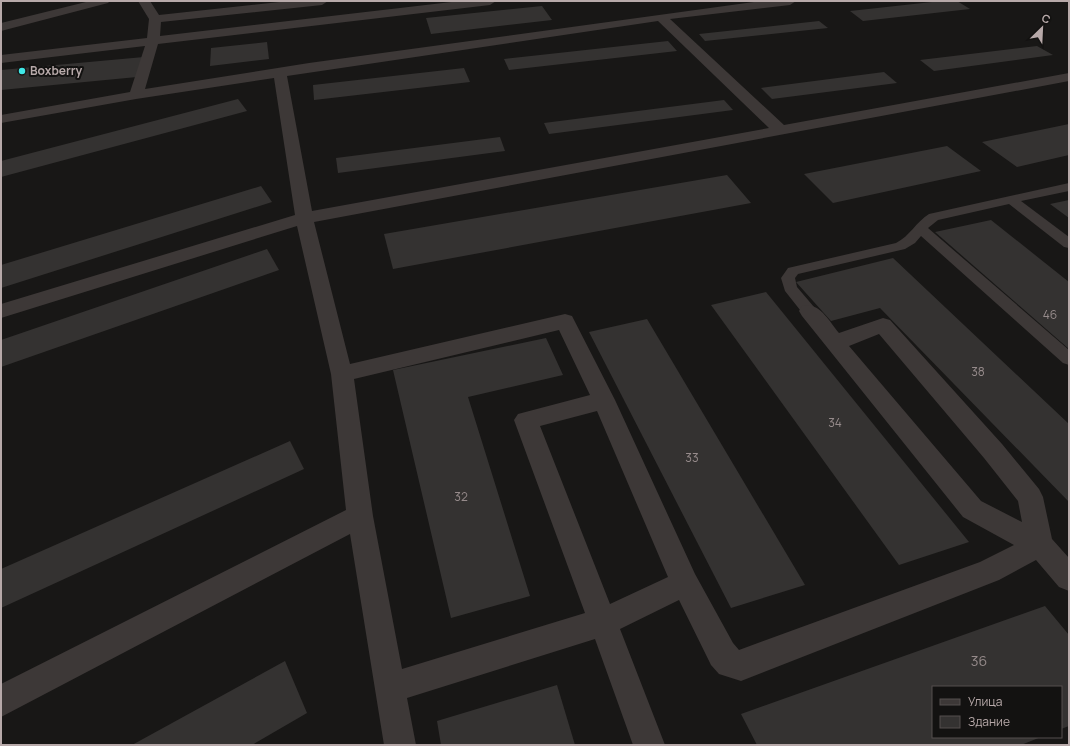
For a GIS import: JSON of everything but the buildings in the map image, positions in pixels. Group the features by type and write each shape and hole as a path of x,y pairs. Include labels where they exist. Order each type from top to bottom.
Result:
{"street":[{"path":"1,27 104,1"},
{"path":"136,95 153,41 155,19 144,1"},
{"path":"155,19 322,1"},
{"path":"1,59 490,1"},
{"path":"1,118 317,66 668,13 790,1"},
{"path":"668,13 780,130"},
{"path":"280,73 304,218 342,374 360,516 400,745"},
{"path":"1,311 304,218 1069,78"},
{"path":"809,311 972,509 1040,545 1069,578"},
{"path":"342,374 564,321 604,400 685,583 722,654 730,663 741,666 989,571 1040,545"},
{"path":"835,343 883,325 993,451 1030,497 1040,545"},
{"path":"604,400 526,420 650,745"},
{"path":"1,701 360,516"},
{"path":"390,688 603,622 685,583"}],"lane":[{"path":"809,311 790,288 788,278 793,271 900,246 911,241 926,221 934,217 1069,187"},
{"path":"1011,200 1069,244"},
{"path":"920,228 1069,359"}],"place":[{"name":"Boxberry","path":"22,71"}]}
